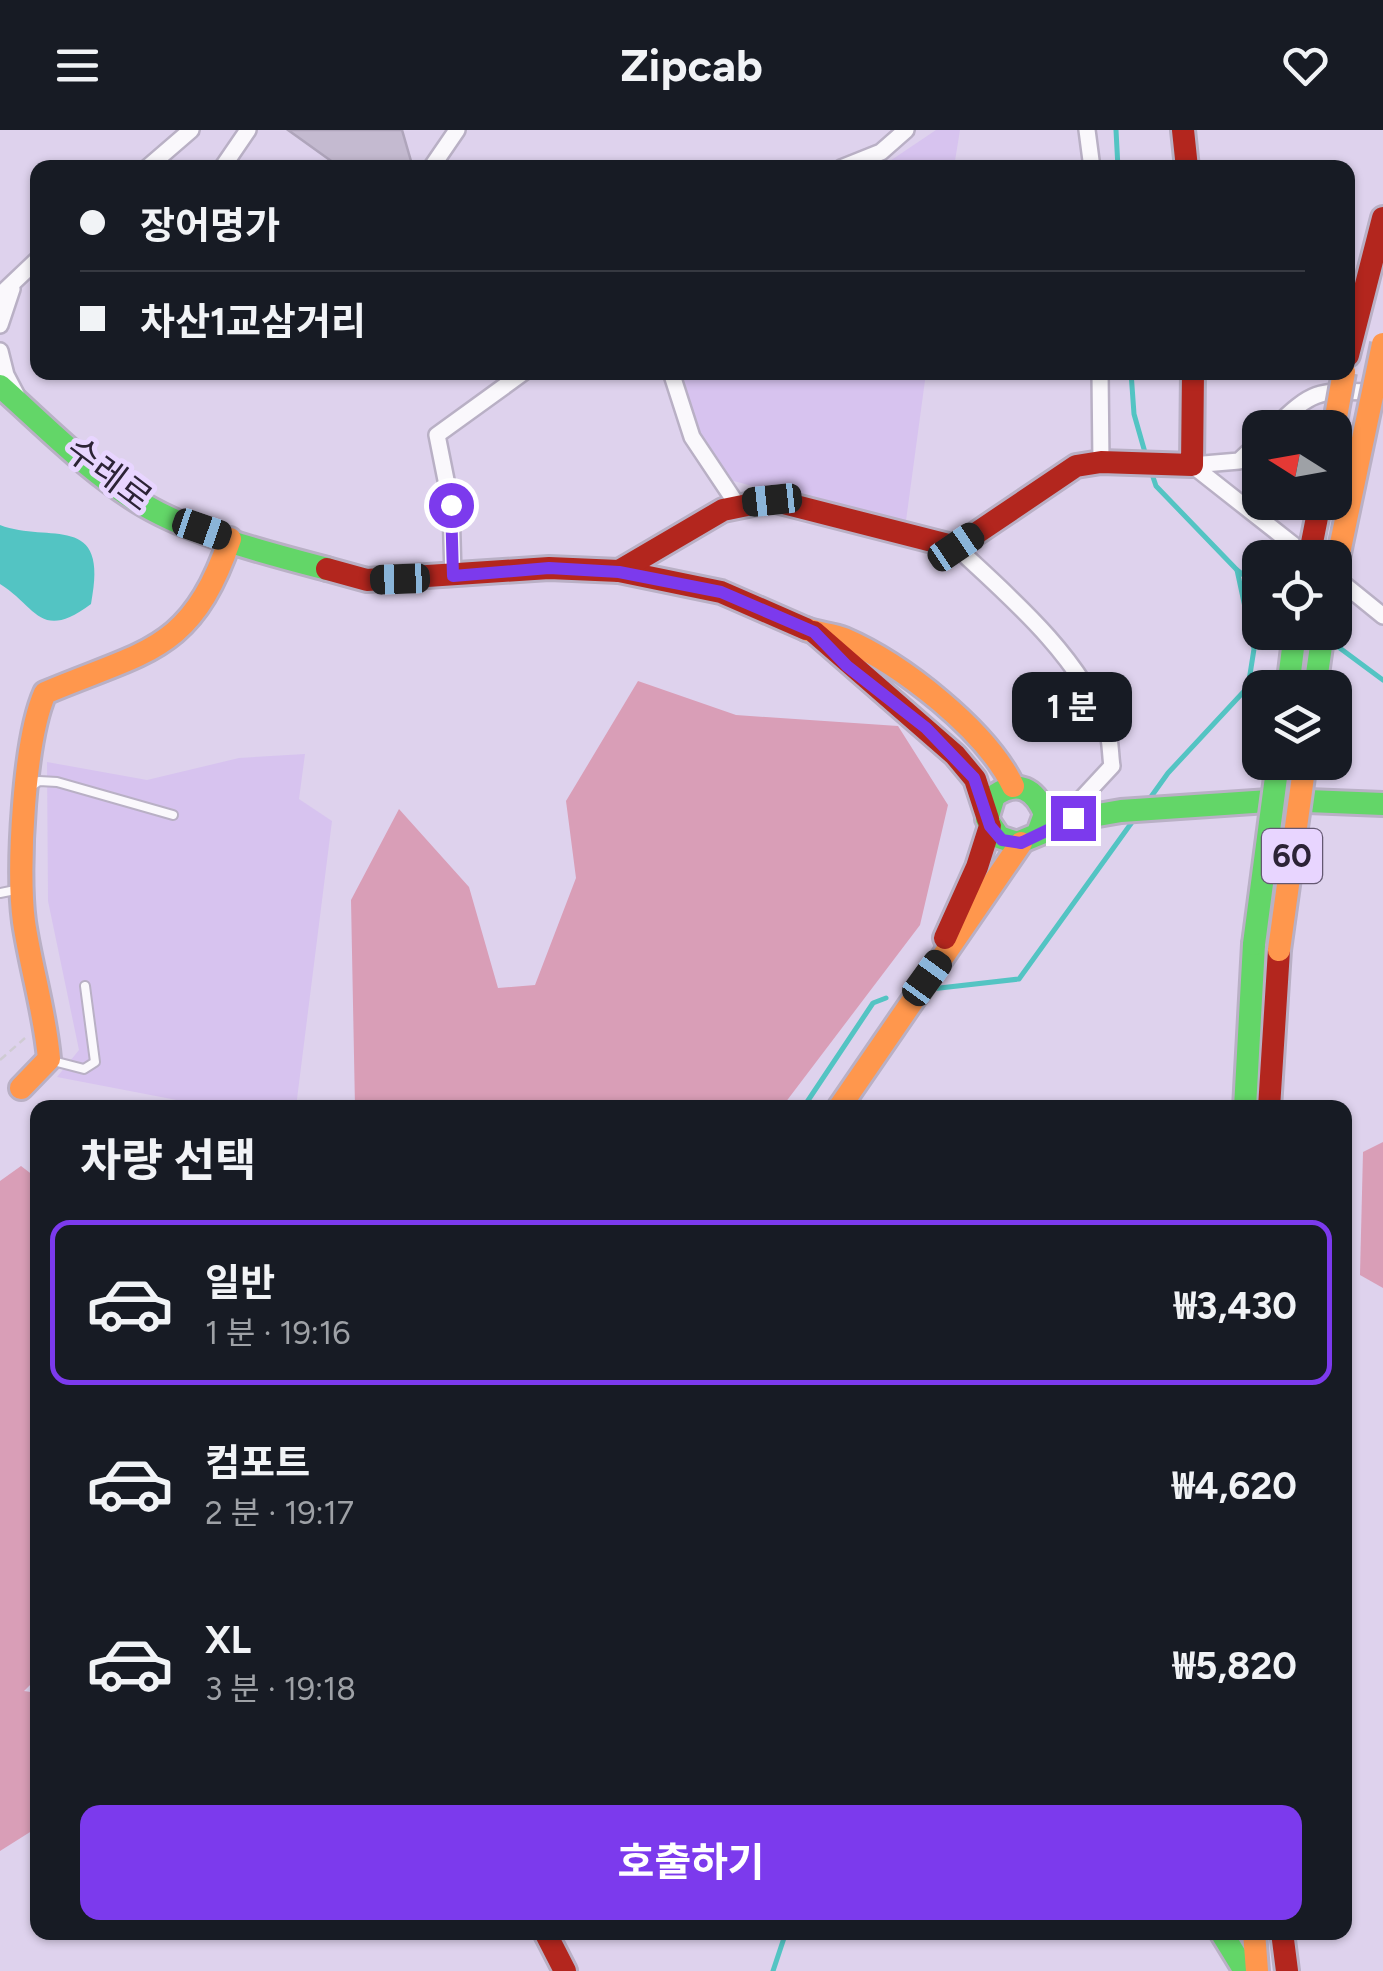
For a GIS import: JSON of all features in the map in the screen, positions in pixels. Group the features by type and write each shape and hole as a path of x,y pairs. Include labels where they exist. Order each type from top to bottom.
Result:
{"main road":[{"path":"1183,130 1186,160"},
{"path":"1355,317 1383,218"},
{"path":"1342,540 1383,344"},
{"path":"619,572 659,545 738,506 772,500 956,547 1076,466 1101,462 1192,465 1192,380"},
{"path":"1337,410 1343,380"},
{"name":"수레로","path":"0,386 100,475 144,505 230,539 366,580 549,568 619,572 721,592 814,632 843,638 924,688 980,737 1001,761 1012,786"},
{"path":"21,1088 49,1059 46,1020 24,920 28,789 35,715 45,693 142,657 172,638 198,614 216,581 230,539"},
{"name":"수레로","path":"814,632 847,666 926,728 974,778 989,822"},
{"name":"60","path":"1245,1100 1254,944 1276,780"},
{"name":"60","path":"1269,1100 1279,950 1303,780"},
{"path":"927,978 977,867 993,797 1012,786 1026,787 1072,808 1103,812"},
{"path":"843,1100 1030,838 1045,814 1037,795"},
{"path":"989,822 1002,840 1030,838 1060,822 1103,812 1325,798 1383,804"},
{"path":"549,1940 566,1971"},
{"path":"1226,1940 1245,1971"},
{"path":"1255,1940 1257,1971"},
{"path":"1283,1940 1287,1971"}],"street":[{"path":"156,160 191,130"},
{"path":"227,160 248,130"},
{"path":"436,160 457,130"},
{"path":"861,160 881,152 906,130"},
{"path":"1088,130 1091,160"},
{"path":"0,296 8,283 30,265"},
{"path":"0,326 8,283"},
{"path":"0,351 6,375 22,404"},
{"path":"453,576 451,505 438,435 513,380"},
{"path":"674,380 692,437 738,506"},
{"path":"1100,380 1101,462"},
{"path":"1292,410 1303,399 1322,392 1383,392"},
{"path":"1192,465 1242,459"},
{"path":"1192,465 1287,540"},
{"path":"956,547 1035,620 1083,686 1108,729 1112,766 1072,808"},
{"path":"1352,590 1383,616"}],"lane":[{"path":"28,789 40,781 57,782 173,816"},
{"path":"0,893 24,889"},
{"path":"49,1059 84,1069 95,1062 85,986"}],"path":[{"path":"0,1060 46,1020"}],"shaded area":[{"path":"936,130 960,130 955,160 891,160"},
{"path":"680,380 925,380 905,528 730,480 707,450"},
{"path":"0,525 71,536 83,543 92,555 95,574 91,604 74,615 50,620 40,617 0,584"},
{"path":"638,681 736,715 898,726 948,805 920,925 787,1100 355,1100 351,900 399,809 469,887 498,988 535,985 576,878 566,801"},
{"path":"305,754 299,799 332,821 297,1100 177,1100 57,1077 79,1050 48,901 47,762 147,780 239,758"},
{"path":"1383,1142 1383,1288 1360,1275 1363,1152"},
{"path":"21,1166 30,1173 30,1685 24,1691 30,1692 30,1832 0,1851 0,1181"}],"building":[{"path":"288,130 402,130 411,160 330,160"}],"waterway":[{"path":"1116,130 1118,160"},
{"path":"1132,380 1134,414 1146,456"},
{"path":"1151,471 1156,486 1242,574"},
{"path":"1148,801 1168,773 1248,687 1254,649 1237,570"},
{"path":"1342,650 1383,680"},
{"path":"931,989 1019,979 1135,818"},
{"path":"808,1100 873,1003 886,998"},
{"path":"773,1971 783,1940"}],"traffic: fast":[{"path":"0,386 87,464 144,505 209,534 327,569"},
{"path":"1290,670 1293,650"},
{"path":"1318,670 1320,650"},
{"path":"1254,944 1276,780"},
{"path":"1038,833 1045,814 1031,793 1011,788 994,796 987,819 999,837 1017,843 1075,819 1121,811 1283,800 1383,804"},
{"path":"1245,1100 1254,944"},
{"path":"1226,1940 1245,1971"}],"traffic: slow":[{"path":"1342,540 1383,344"},
{"path":"1337,410 1343,380"},
{"path":"21,1088 49,1059 24,922 21,871 27,772 45,693 161,643 199,605 230,539"},
{"path":"806,629 867,650 916,682 963,721 1013,786"},
{"path":"1279,950 1303,780"},
{"path":"844,1100 1021,843"},
{"path":"1255,1940 1257,1971"}],"traffic: jam":[{"path":"1183,130 1186,160"},
{"path":"1355,328 1383,218"},
{"path":"619,571 723,510 772,500 956,547 1076,466 1101,462 1192,465 1193,380"},
{"path":"1313,540 1316,520"},
{"path":"327,569 367,580 549,568 619,571 721,592 806,629"},
{"path":"814,632 955,755 975,779 988,819"},
{"path":"945,938 977,867 990,826"},
{"path":"1270,1100 1279,950"},
{"path":"549,1940 565,1971"},
{"path":"1283,1940 1287,1971"}],"route":[{"path":"451,505 453,576 549,568 619,572 721,592 814,632 847,666 926,728 974,778 990,826 1002,840 1021,843 1073,818"}]}
